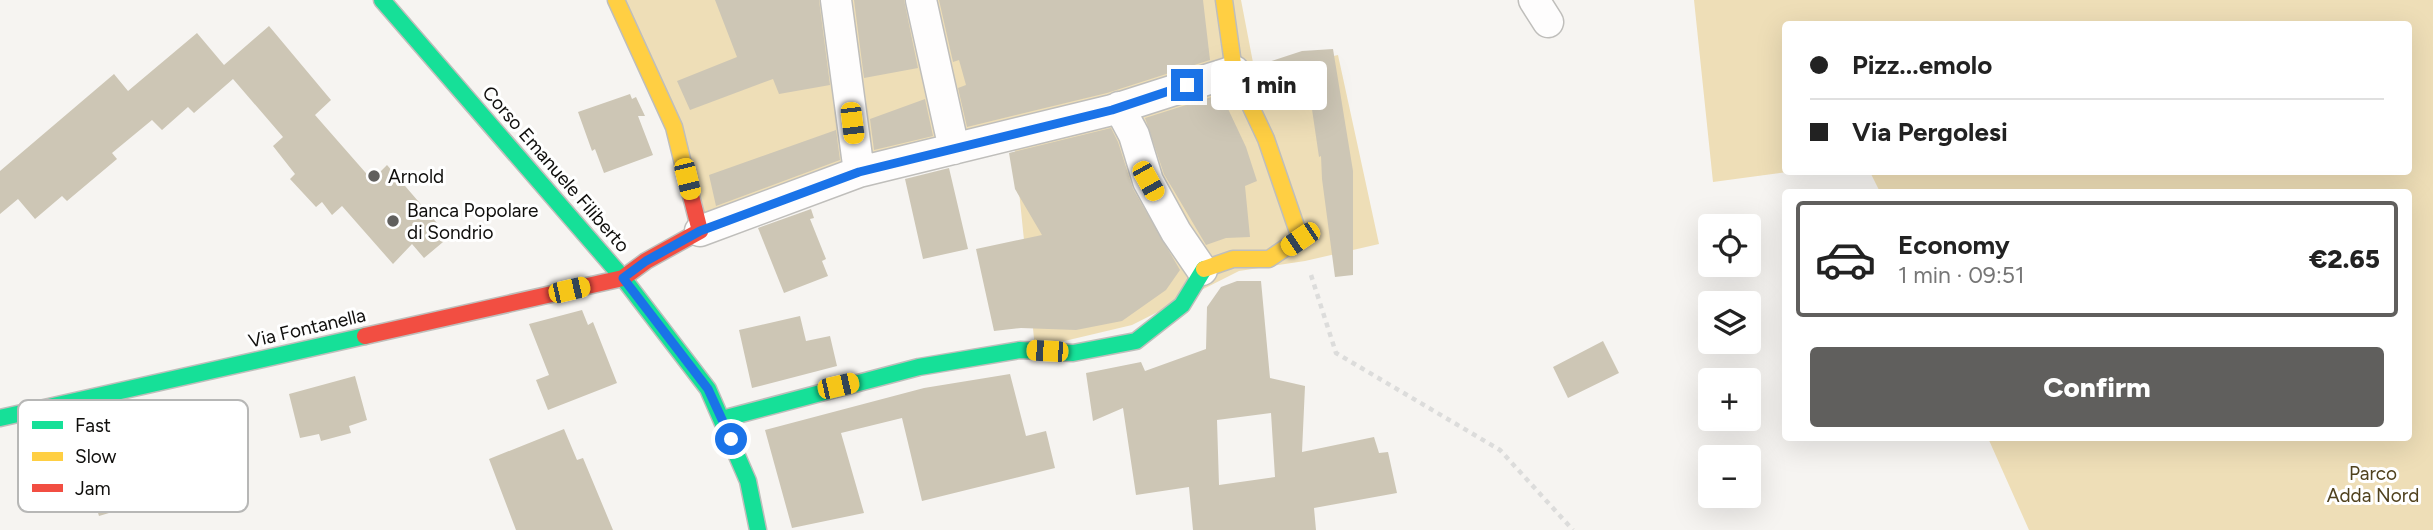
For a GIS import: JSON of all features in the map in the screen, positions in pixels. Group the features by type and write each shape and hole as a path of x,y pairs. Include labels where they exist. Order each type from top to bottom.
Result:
{"street":[{"name":"Corso Emanuele Filiberto","path":"382,0 623,278 708,389 748,481 758,530"},
{"path":"616,0 674,127 700,231"},
{"path":"836,0 859,172"},
{"path":"921,0 954,149"},
{"path":"1202,270 1233,259 1269,259 1300,239 1266,139 1234,71 1224,0"},
{"path":"623,278 646,261 700,231 859,172 1119,107 1234,71"},
{"path":"722,419 919,367 1020,350 1073,353 1136,341 1182,306 1201,278 1202,270 1176,232 1148,181 1134,135 1119,107"},
{"name":"Via Fontanella","path":"80,400 623,278"},
{"name":"Via Fontanella","path":"0,418 18,414"}],"path":[{"path":"1300,239 1336,353 1500,450 1573,530"}],"green space":[{"path":"611,0 1241,0 1255,73 1338,55 1379,244 1305,261 1239,271 1132,325 1035,348 1014,142 709,231"},
{"name":"Parco Adda Nord","path":"1694,0 2433,0 2433,530 2029,530 1989,441 2412,441 2412,189 1878,189 1872,175 2412,175 2412,21 1782,21 1782,173 1713,182"}],"building":[{"path":"715,0 819,0 830,85 779,94 773,79 690,110 677,81 737,57"},
{"path":"854,0 904,0 918,68 864,78"},
{"path":"939,0 1203,0 1210,60 1107,93 967,127 958,88 966,85 959,60 953,62"},
{"path":"269,26 331,100 315,115 372,180 387,165 449,237 424,258 412,244 393,264 342,206 332,215 322,202 316,207 290,179 295,174 273,146 283,137 233,79 194,113 188,107 162,130 152,120 112,153 117,159 67,201 62,196 35,219 18,199 0,214 0,171 114,74 128,91 197,33 224,65"},
{"path":"1333,49 1353,171 1353,275 1335,277 1321,156 1319,157 1309,89 1270,96 1256,66 1302,51"},
{"path":"630,94 632,99 636,97 645,116 638,116 653,155 604,173 595,149 592,151 578,112"},
{"path":"1221,94 1246,147 1257,181 1245,186 1250,237 1226,238 1206,245 1164,174 1145,118"},
{"path":"925,99 933,136 874,150 870,119"},
{"path":"1111,128 1133,189 1180,270 1166,290 1122,321 1076,330 1021,328 994,331 976,249 1042,235 1015,189 1009,153"},
{"path":"836,130 840,160 716,206 709,175"},
{"path":"949,168 968,249 923,259 905,179"},
{"path":"811,209 814,218 810,219 826,259 822,261 828,276 784,293 758,228"},
{"path":"1237,281 1261,281 1270,378 1305,386 1302,452 1374,437 1379,453 1388,452 1397,493 1314,508 1316,530 1193,530 1189,487 1136,495 1123,408 1093,421 1086,373 1141,362 1145,371 1206,349 1207,307 1221,287","holes":["1271,413 1275,477 1219,485 1217,420"]},
{"path":"582,310 588,325 593,322 617,383 548,410 536,380 549,375 529,324"},
{"path":"800,316 806,341 830,336 837,366 752,388 739,330"},
{"path":"1603,341 1619,373 1568,398 1553,367"},
{"path":"1010,374 1026,436 1046,431 1055,468 922,501 902,418 841,433 864,513 792,528 765,430 924,388"},
{"path":"355,376 367,420 349,426 351,433 321,441 319,434 300,438 289,394"},
{"path":"564,429 577,460 583,458 613,530 516,530 489,459"}],"traffic: fast":[{"path":"382,0 623,278 708,389 748,481 758,530"},
{"path":"722,419 919,367 1020,350 1073,353 1136,341 1182,305 1204,269"},
{"path":"80,400 365,336"},
{"path":"0,418 18,414"}],"traffic: slow":[{"path":"616,0 674,127 689,188"},
{"path":"1204,269 1233,259 1269,259 1300,238 1266,139 1234,71 1224,0"}],"traffic: jam":[{"path":"365,336 623,278 646,261 700,231 689,188"}],"place":[{"name":"Arnold","path":"374,176"},
{"name":"Banca Popolare di Sondrio","path":"393,221"}],"route":[{"path":"731,439 708,389 623,278 646,261 700,231 859,172 1112,110 1187,85"}]}
